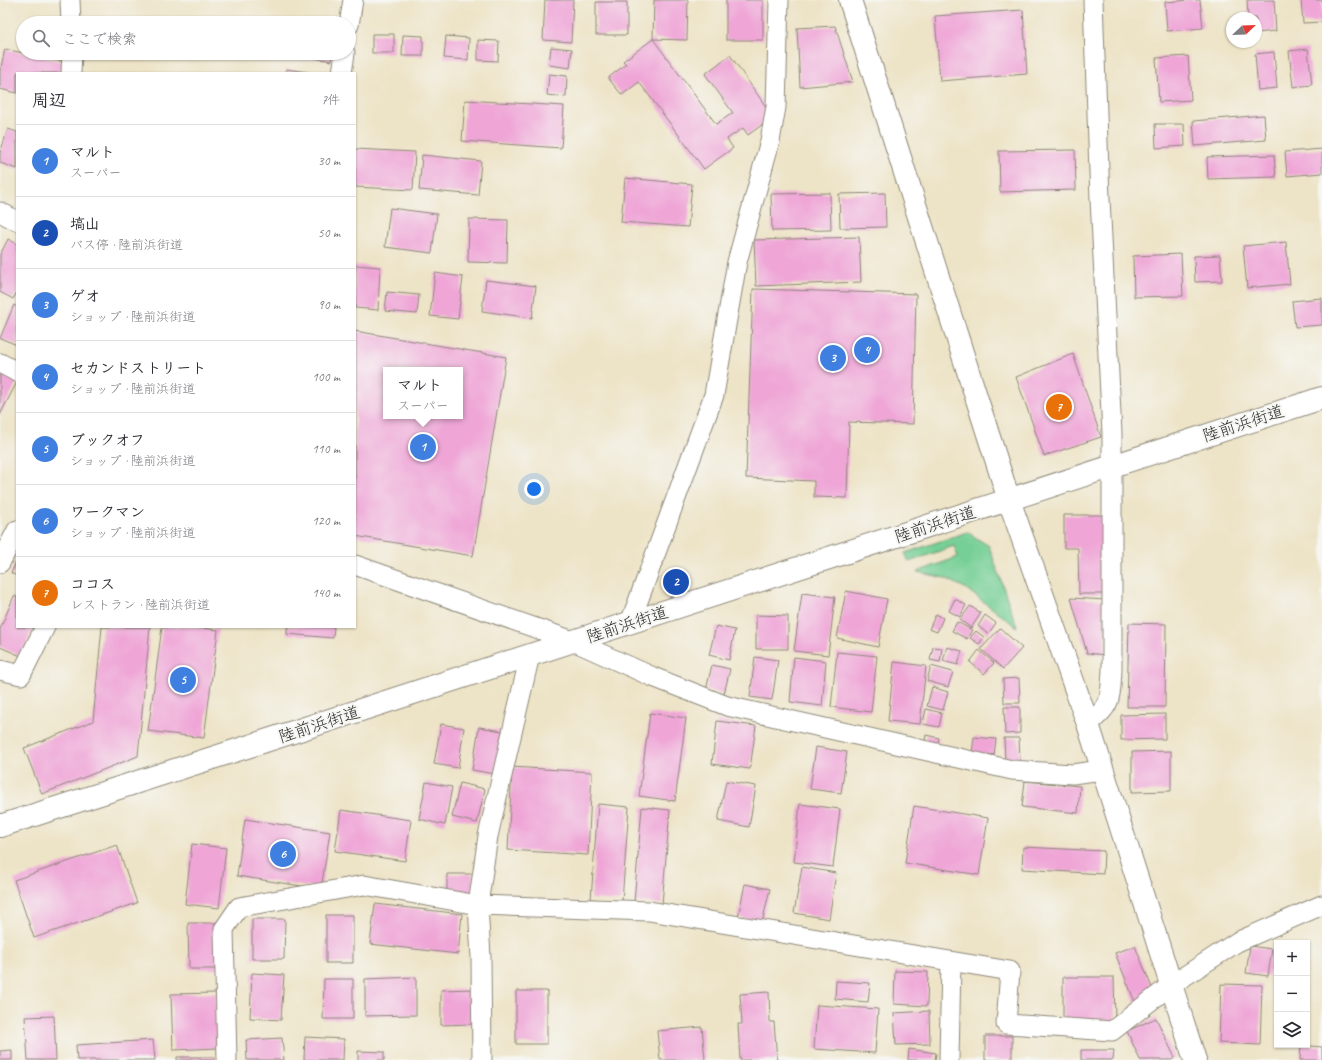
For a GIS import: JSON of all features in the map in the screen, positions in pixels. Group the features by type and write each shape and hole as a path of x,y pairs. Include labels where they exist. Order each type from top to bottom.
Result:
{"main road":[{"path":"850,0 1009,500 1088,724 1195,1060"},
{"name":"陸前浜街道","path":"0,826 1322,398"}],"street":[{"path":"70,0 71,16"},
{"path":"350,16 353,0"},
{"path":"630,623 714,395 737,262 770,141 776,107 779,0"},
{"path":"1088,724 1104,712 1110,699 1112,670 1112,433 1100,199 1094,0"},
{"path":"71,72 72,60"},
{"path":"342,72 344,60"},
{"path":"0,212 16,220"},
{"path":"0,363 16,371"},
{"path":"0,563 16,532"},
{"path":"356,565 573,641 653,677 727,706 1012,770 1072,774 1102,770"},
{"path":"0,670 21,675 44,628"},
{"path":"482,1060 481,957 478,905 488,836 530,655"},
{"path":"227,1060 224,929 239,907 364,884 478,905 649,911 1010,971 1006,1024 1112,1031 1171,985 1237,942 1322,905"},
{"path":"949,1060 951,962"}],"green space":[{"path":"967,532 989,546 1017,627 965,588 945,578 917,572 958,557 954,546 909,562 905,553"}],"building":[{"path":"545,0 573,0 571,42 543,40"},
{"path":"654,0 688,0 687,40 653,39"},
{"path":"726,0 763,0 763,40 726,40"},
{"path":"1200,0 1203,28 1167,31 1165,2"},
{"path":"1247,0 1274,0 1276,31 1262,32 1262,12 1248,12"},
{"path":"1301,0 1322,0 1322,22 1303,23"},
{"path":"596,2 627,2 627,35 596,35"},
{"path":"1023,10 1027,74 940,81 935,16"},
{"path":"835,26 853,82 800,87 797,28"},
{"path":"372,34 394,34 394,53 372,53"},
{"path":"403,35 423,36 423,56 402,56"},
{"path":"446,36 469,38 468,60 444,58"},
{"path":"653,39 716,124 733,113 705,74 730,55 773,117 748,135 743,128 727,139 733,148 704,169 639,82 622,95 608,78 626,64 623,61"},
{"path":"478,40 499,41 498,61 478,60"},
{"path":"551,47 572,49 570,68 549,65"},
{"path":"5,49 16,51 16,60 55,60 64,62 62,72 16,72 16,93 0,89 0,71"},
{"path":"1308,49 1312,85 1293,87 1289,51"},
{"path":"1274,52 1277,88 1258,90 1255,54"},
{"path":"1188,56 1191,100 1159,102 1156,58"},
{"path":"286,69 308,72 286,72"},
{"path":"549,74 567,76 566,97 547,95"},
{"path":"465,100 564,106 561,148 462,141"},
{"path":"1264,115 1266,140 1195,146 1193,121"},
{"path":"1155,124 1184,124 1185,146 1156,148"},
{"path":"8,129 16,132 16,169 0,163 0,153"},
{"path":"356,149 415,152 413,190 356,187"},
{"path":"1322,149 1322,173 1287,176 1285,152"},
{"path":"1075,150 1076,190 1000,192 999,151"},
{"path":"422,155 481,161 478,195 419,190"},
{"path":"1274,155 1276,177 1208,179 1207,157"},
{"path":"625,178 692,184 688,227 621,222"},
{"path":"830,193 831,230 772,231 771,194"},
{"path":"885,193 886,227 840,228 839,194"},
{"path":"390,208 437,214 432,253 385,247"},
{"path":"469,219 508,220 507,263 468,262"},
{"path":"859,237 861,282 756,286 754,240"},
{"path":"8,239 16,243 16,294 13,299 0,292 0,255"},
{"path":"1286,242 1290,284 1247,288 1243,246"},
{"path":"1181,254 1183,296 1134,297 1133,256"},
{"path":"1220,255 1222,281 1195,282 1194,256"},
{"path":"356,265 380,267 378,310 356,308"},
{"path":"435,273 463,277 458,319 430,316"},
{"path":"486,280 536,286 532,318 482,311"},
{"path":"753,289 916,294 913,424 849,422 847,498 814,497 814,481 746,478"},
{"path":"387,292 419,295 417,314 385,311"},
{"path":"1322,298 1322,325 1295,327 1292,301"},
{"path":"14,305 16,306 16,345 0,338"},
{"path":"356,331 506,357 473,556 356,536"},
{"path":"1073,354 1101,437 1044,456 1016,377"},
{"path":"0,373 16,381 16,384 0,415"},
{"path":"1064,515 1103,515 1104,594 1079,594 1078,548 1064,548"},
{"path":"16,562 16,576 11,573"},
{"path":"846,591 887,599 878,647 837,638"},
{"path":"802,593 835,597 828,655 794,651"},
{"path":"14,596 16,597 16,628 34,628 21,656 0,647 0,629"},
{"path":"1071,598 1106,600 1105,655 1087,653"},
{"path":"955,599 966,605 960,617 949,611"},
{"path":"970,606 981,613 971,628 960,620"},
{"path":"936,614 943,618 937,632 929,629"},
{"path":"756,615 788,616 788,649 756,649"},
{"path":"985,615 996,623 988,634 978,626"},
{"path":"957,622 972,630 967,639 952,631"},
{"path":"1129,623 1166,624 1165,707 1127,707"},
{"path":"716,626 735,630 729,660 709,655"},
{"path":"102,628 150,628 138,756 42,794 24,748 93,721"},
{"path":"162,628 201,628 218,630 204,738 148,731"},
{"path":"287,628 334,628 333,638 287,634"},
{"path":"1000,628 1022,648 1003,669 981,649"},
{"path":"976,631 984,637 979,644 970,638"},
{"path":"933,647 942,648 940,662 930,660"},
{"path":"947,647 962,651 958,665 943,661"},
{"path":"979,650 994,663 984,674 970,662"},
{"path":"837,652 877,656 871,712 831,707"},
{"path":"755,657 778,660 772,700 750,697"},
{"path":"794,657 826,661 822,706 790,702"},
{"path":"894,662 926,666 920,724 888,721"},
{"path":"712,665 730,669 724,694 706,690"},
{"path":"931,666 953,672 948,687 927,681"},
{"path":"1019,678 1020,703 1004,703 1003,679"},
{"path":"932,687 948,692 943,710 927,706"},
{"path":"1004,707 1020,707 1020,733 1005,734"},
{"path":"926,709 942,713 939,727 923,724"},
{"path":"650,713 686,718 675,801 639,796"},
{"path":"1165,714 1165,739 1121,740 1121,715"},
{"path":"717,721 756,726 750,769 712,764"},
{"path":"441,724 464,728 458,768 434,764"},
{"path":"479,727 502,731 495,774 472,770"},
{"path":"926,735 939,738 937,748 924,746"},
{"path":"974,737 996,739 994,755 972,753"},
{"path":"1004,738 1019,738 1020,761 1005,762"},
{"path":"816,747 847,752 841,793 810,789"},
{"path":"1171,751 1171,791 1132,792 1132,752"},
{"path":"512,767 592,772 588,855 508,850"},
{"path":"726,781 756,786 749,827 718,821"},
{"path":"1025,781 1080,786 1078,813 1022,807"},
{"path":"426,782 452,787 445,825 419,819"},
{"path":"460,783 485,789 477,823 452,817"},
{"path":"598,804 629,807 622,901 591,899"},
{"path":"800,804 840,809 833,867 794,862"},
{"path":"914,806 988,818 979,875 905,863"},
{"path":"642,807 670,810 662,904 634,902"},
{"path":"341,810 411,820 405,861 335,851"},
{"path":"245,819 330,832 321,889 237,876"},
{"path":"192,844 226,848 219,908 185,904"},
{"path":"117,845 137,903 34,938 14,880"},
{"path":"1023,847 1104,851 1103,874 1022,869"},
{"path":"802,867 836,873 829,919 794,913"},
{"path":"447,874 473,874 473,894 447,894"},
{"path":"745,884 770,889 762,923 738,917"},
{"path":"375,904 462,914 458,954 370,944"},
{"path":"326,915 353,915 353,963 326,963"},
{"path":"252,919 285,919 284,959 252,959"},
{"path":"188,923 220,923 221,969 189,969"},
{"path":"1135,946 1155,995 1135,1002 1115,953"},
{"path":"1250,946 1272,949 1268,976 1246,973"},
{"path":"895,971 928,972 927,1006 894,1004"},
{"path":"252,973 284,975 281,1020 250,1018"},
{"path":"416,977 416,1015 365,1016 365,979"},
{"path":"1063,977 1114,977 1115,1022 1063,1023"},
{"path":"324,979 353,979 353,1019 323,1019"},
{"path":"836,981 870,983 868,1002 835,999"},
{"path":"1221,984 1262,985 1260,1045 1219,1043"},
{"path":"473,989 473,1024 441,1025 441,990"},
{"path":"516,991 547,991 547,1044 516,1044"},
{"path":"769,992 770,1022 774,1022 777,1060 740,1060 738,1024 742,1024 740,994"},
{"path":"216,993 218,1048 173,1050 171,994"},
{"path":"817,1005 878,1009 875,1053 814,1049"},
{"path":"929,1011 930,1044 896,1045 894,1013"},
{"path":"54,1016 56,1060 28,1060 25,1017"},
{"path":"1156,1018 1175,1058 1171,1060 1140,1060 1127,1031"},
{"path":"702,1027 705,1060 660,1060 657,1031"},
{"path":"985,1036 1012,1036 1012,1060 985,1060"},
{"path":"305,1037 344,1039 343,1060 304,1060"},
{"path":"282,1038 284,1060 247,1060 246,1040"},
{"path":"153,1040 155,1060 77,1060 76,1045"},
{"path":"1310,1046 1322,1047 1322,1060 1300,1060 1301,1048 1310,1048"},
{"path":"909,1049 936,1053 935,1060 908,1060"},
{"path":"12,1050 12,1060 0,1060 0,1051"},
{"path":"1081,1050 1114,1050 1113,1060 1081,1060"},
{"path":"358,1051 384,1052 384,1060 358,1060"},
{"path":"177,1057 214,1057 214,1060 177,1060"}],"place":[{"name":"セカンドストリート","path":"867,350"},
{"name":"ゲオ","path":"833,358"},
{"name":"ココス","path":"1059,407"},
{"name":"マルト","path":"423,447"},
{"name":"塙山","path":"676,582"},
{"name":"ブックオフ","path":"183,680"},
{"name":"ワークマン","path":"283,854"}]}
